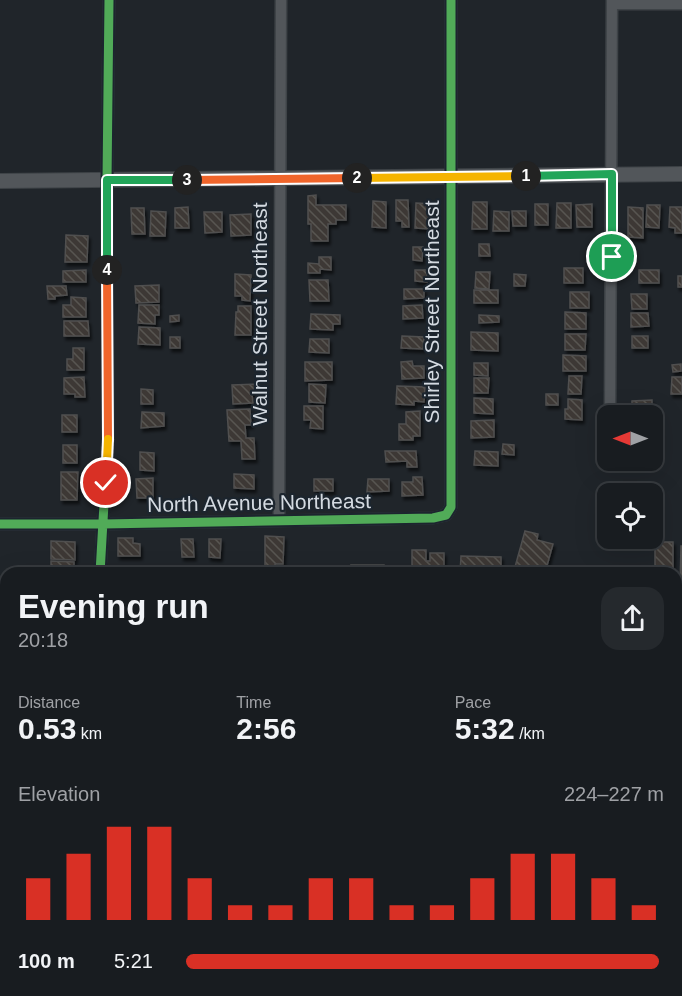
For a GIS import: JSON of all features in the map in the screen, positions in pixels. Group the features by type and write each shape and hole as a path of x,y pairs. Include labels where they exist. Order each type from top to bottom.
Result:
{"main road":[{"path":"0,181 682,174"}],"street":[{"path":"100,567 108,435 109,0"},
{"name":"Walnut Street Northeast","path":"279,521 281,0"},
{"name":"Shirley Street Northeast","path":"446,515 451,507 452,0"},
{"path":"610,405 612,2 682,4"},
{"name":"North Avenue Northeast","path":"0,524 433,518 446,515"}],"building":[{"path":"316,195 316,205 346,205 346,220 336,220 336,224 328,224 328,241 311,241 311,224 308,224 308,196"},
{"path":"396,200 408,200 409,227 402,227 402,221 396,221"},
{"path":"373,201 386,202 386,228 372,227"},
{"path":"473,202 487,202 487,229 472,229"},
{"path":"416,203 432,204 431,229 415,228"},
{"path":"557,203 571,203 571,228 556,228"},
{"path":"535,204 548,204 548,225 535,225"},
{"path":"592,204 592,227 577,227 576,205"},
{"path":"647,205 660,205 659,228 646,227"},
{"path":"188,207 189,228 175,228 175,208"},
{"path":"628,207 643,208 643,238 628,237"},
{"path":"670,207 682,207 682,233 675,233 675,228 669,227"},
{"path":"131,208 144,208 145,234 132,234"},
{"path":"151,211 166,212 165,236 150,236"},
{"path":"494,211 509,212 509,231 493,231"},
{"path":"512,211 526,211 526,226 513,226"},
{"path":"204,212 222,212 222,232 205,233"},
{"path":"251,214 251,235 231,236 230,215"},
{"path":"66,235 88,236 87,262 65,262"},
{"path":"479,244 489,244 490,256 479,256"},
{"path":"413,247 423,247 422,261 413,260"},
{"path":"319,257 331,257 331,270 320,269 320,273 308,273 308,263 319,264"},
{"path":"564,268 583,268 583,283 564,283"},
{"path":"86,270 86,282 63,282 63,271"},
{"path":"415,270 427,270 427,282 415,281"},
{"path":"639,270 659,270 659,283 639,283"},
{"path":"476,272 490,272 489,289 475,288"},
{"path":"235,274 251,275 250,301 242,300 242,296 235,296"},
{"path":"514,274 526,275 525,286 514,286"},
{"path":"678,276 682,276 682,287 678,287"},
{"path":"309,280 328,280 329,301 310,301"},
{"path":"159,285 159,302 136,303 135,286"},
{"path":"47,286 66,286 67,295 48,299"},
{"path":"404,289 424,289 424,298 404,299"},
{"path":"474,290 498,290 498,303 474,303"},
{"path":"570,292 589,292 589,308 570,308"},
{"path":"631,294 647,294 647,309 632,309"},
{"path":"71,297 86,298 86,317 63,317 63,305 71,305"},
{"path":"139,305 159,305 159,315 155,315 155,324 138,323"},
{"path":"422,305 423,318 403,319 403,306"},
{"path":"238,306 251,306 251,335 235,335"},
{"path":"565,312 586,313 586,329 565,329"},
{"path":"631,313 648,313 649,326 631,327"},
{"path":"311,314 340,315 340,324 333,324 333,330 310,329"},
{"path":"179,315 179,321 170,322 170,316"},
{"path":"479,315 499,316 499,322 479,323"},
{"path":"64,321 88,321 89,336 64,336"},
{"path":"139,327 160,328 160,345 138,344"},
{"path":"471,332 498,333 498,351 471,350"},
{"path":"565,334 586,334 585,350 565,350"},
{"path":"402,336 424,337 423,349 401,348"},
{"path":"632,336 648,336 648,348 632,348"},
{"path":"170,337 180,337 180,348 170,348"},
{"path":"310,339 329,339 329,353 309,352"},
{"path":"73,348 84,348 84,370 67,370 67,359 73,359"},
{"path":"563,355 586,356 586,371 563,371"},
{"path":"412,361 413,366 424,366 424,378 402,379 401,362"},
{"path":"305,362 332,362 332,380 305,381"},
{"path":"474,363 488,363 488,376 474,375"},
{"path":"681,364 681,371 673,372 672,365"},
{"path":"569,376 582,376 581,394 568,394"},
{"path":"84,377 85,397 64,394 64,378"},
{"path":"672,377 682,377 682,394 671,394"},
{"path":"474,378 489,378 488,393 474,393"},
{"path":"259,384 260,394 252,394 253,403 233,404 232,385"},
{"path":"309,384 326,385 325,403 309,402"},
{"path":"397,386 425,387 424,402 414,401 414,405 396,404"},
{"path":"141,389 153,390 153,404 141,404"},
{"path":"546,394 558,394 558,405 546,405"},
{"path":"474,398 493,399 493,414 474,413"},
{"path":"568,399 582,400 582,420 565,419"},
{"path":"652,400 652,405 632,405 632,401"},
{"path":"304,406 323,406 323,429 310,428 311,420 304,420"},
{"path":"250,409 251,425 245,425 246,438 254,438 255,459 242,459 241,441 229,441 227,410"},
{"path":"420,411 420,436 413,436 413,440 399,440 399,424 406,424 406,412"},
{"path":"142,412 164,413 164,426 141,428"},
{"path":"62,415 77,415 77,432 62,432"},
{"path":"494,420 494,437 471,438 471,421"},
{"path":"503,444 514,445 514,455 502,454"},
{"path":"63,445 77,445 77,463 63,463"},
{"path":"385,451 416,451 417,467 407,467 407,461 386,462"},
{"path":"475,451 498,452 498,466 474,465"},
{"path":"140,452 154,453 154,471 140,470"},
{"path":"61,472 78,472 77,500 61,500"},
{"path":"234,474 254,475 254,489 234,488"},
{"path":"413,477 422,477 423,495 402,496 402,482 413,482"},
{"path":"153,478 153,498 137,498 136,479"},
{"path":"314,479 333,479 333,491 314,491"},
{"path":"368,479 389,479 389,491 367,492"},
{"path":"525,531 538,534 537,540 553,544 547,567 515,567"},
{"path":"265,536 284,537 283,564 265,567"},
{"path":"118,538 133,538 133,543 140,544 140,556 118,556"},
{"path":"181,539 193,539 194,557 182,557"},
{"path":"209,539 221,539 220,558 209,557"},
{"path":"51,541 75,542 75,560 51,559"},
{"path":"663,542 673,542 673,567 655,566 655,549 663,549"},
{"path":"681,546 682,546 682,567"},
{"path":"412,550 426,550 426,561 430,561 430,553 444,553 444,567 412,567"},
{"path":"461,556 501,557 501,567 460,567"},
{"path":"51,561 74,562 74,567 51,567"},
{"path":"351,565 384,565 384,567 351,567"}],"cycle path":[{"path":"100,567 108,435 109,0"},
{"path":"0,524 433,518 446,515 451,507 451,0"}],"route":[{"path":"106,483 108,435 107,180 612,174 612,257"}]}
